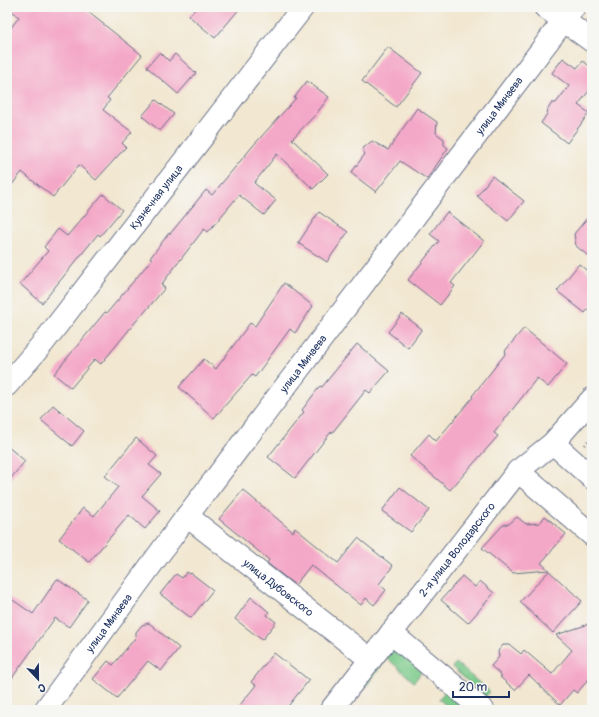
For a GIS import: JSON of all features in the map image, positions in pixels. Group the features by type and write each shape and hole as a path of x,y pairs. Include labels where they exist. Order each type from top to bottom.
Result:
{"street":[{"name":"Кузнечная улица","path":"7,385 44,342 303,7"},
{"path":"545,7 569,13 592,41"},
{"name":"улица Минаева","path":"45,710 187,516 569,13"},
{"name":"2-я улица Володарского","path":"331,710 518,471 553,443 592,398"},
{"path":"553,443 592,478"},
{"path":"518,471 592,535"},
{"name":"улица Дубовского","path":"187,516 370,659"},
{"path":"391,633 483,710"}],"green space":[{"path":"391,650 400,652 421,670 420,674 414,682 387,658 361,693 356,689"},
{"path":"456,663 490,692 485,697 452,667"},
{"path":"447,689 474,710 451,710 439,699"}],"building":[{"path":"7,7 82,7 142,55 107,98 110,100 103,110 132,132 122,143 126,147 96,180 79,165 53,197 22,172 7,191 7,33 19,17"},
{"path":"197,7 241,7 215,38 189,16"},
{"path":"388,47 422,73 396,107 362,81"},
{"path":"160,52 169,61 175,54 196,73 178,94 147,67"},
{"path":"563,58 577,68 583,61 592,68 592,87 578,105 589,113 567,143 541,123 552,103 556,103 569,86 552,73"},
{"path":"307,81 329,97 316,114 292,139 328,174 313,189 277,154 254,183 276,200 264,215 239,195 208,232 204,229 161,285 165,288 101,364 95,359 71,388 54,374 105,312 107,313 152,259 150,258 169,233 170,234 206,190 212,195 296,98 294,98"},
{"path":"156,100 174,114 160,131 142,116"},
{"path":"417,108 437,122 436,133 444,139 444,145 448,148 427,179 400,161 376,192 351,173 365,154 362,149 372,141 388,150"},
{"path":"492,176 524,201 508,221 477,196"},
{"path":"103,194 122,210 100,236 98,234 42,303 20,284 48,251 44,247 58,229 67,236"},
{"path":"319,212 348,232 327,262 298,243"},
{"path":"447,212 484,241 451,283 455,286 440,305 408,280 439,241 430,234"},
{"path":"592,212 592,259 576,246 574,234"},
{"path":"579,264 592,275 592,304 585,313 557,291"},
{"path":"284,283 313,306 295,333 290,329 255,377 252,375 214,418 179,387 204,359 216,369 250,323 255,326"},
{"path":"402,314 422,329 408,348 388,332"},
{"path":"524,328 567,364 548,387 537,378 494,433 498,436 450,490 410,456 429,434 436,441 473,397 472,396 506,353 505,351"},
{"path":"357,344 389,371 370,393 366,390 295,478 268,457 304,412 302,410 320,386 322,387"},
{"path":"53,405 84,431 72,446 41,420"},
{"path":"136,438 157,456 149,465 161,474 142,496 160,511 145,529 129,515 89,562 59,539 83,508 94,516 118,487 105,476"},
{"path":"7,446 25,461 7,483"},
{"path":"400,487 429,510 411,532 382,511"},
{"path":"243,490 293,532 295,528 338,563 358,538 393,566 379,584 386,590 374,605 366,598 361,605 311,565 295,585 267,563 269,560 219,519"},
{"path":"545,516 566,534 541,563 549,570 513,573 482,548 503,525 509,524 517,517 526,524 540,523"},
{"path":"549,571 582,601 553,633 520,602"},
{"path":"187,572 190,574 191,573 213,590 191,618 160,594 176,574 182,578"},
{"path":"462,576 475,587 480,581 494,593 468,623 441,600"},
{"path":"57,579 88,600 69,627 55,618 7,685 7,596 33,614"},
{"path":"251,597 269,612 267,615 276,622 262,640 235,619"},
{"path":"149,623 179,648 161,671 148,661 117,698 93,679 108,661 113,665 136,637 136,632 142,625"},
{"path":"592,623 592,675 577,693 573,690 560,705 529,675 515,690 500,677 502,676 491,666 499,657 498,651 503,645 510,645 521,654 524,650 552,674 572,650 556,635"},
{"path":"274,653 309,680 285,710 236,710 256,685 251,682"}]}
